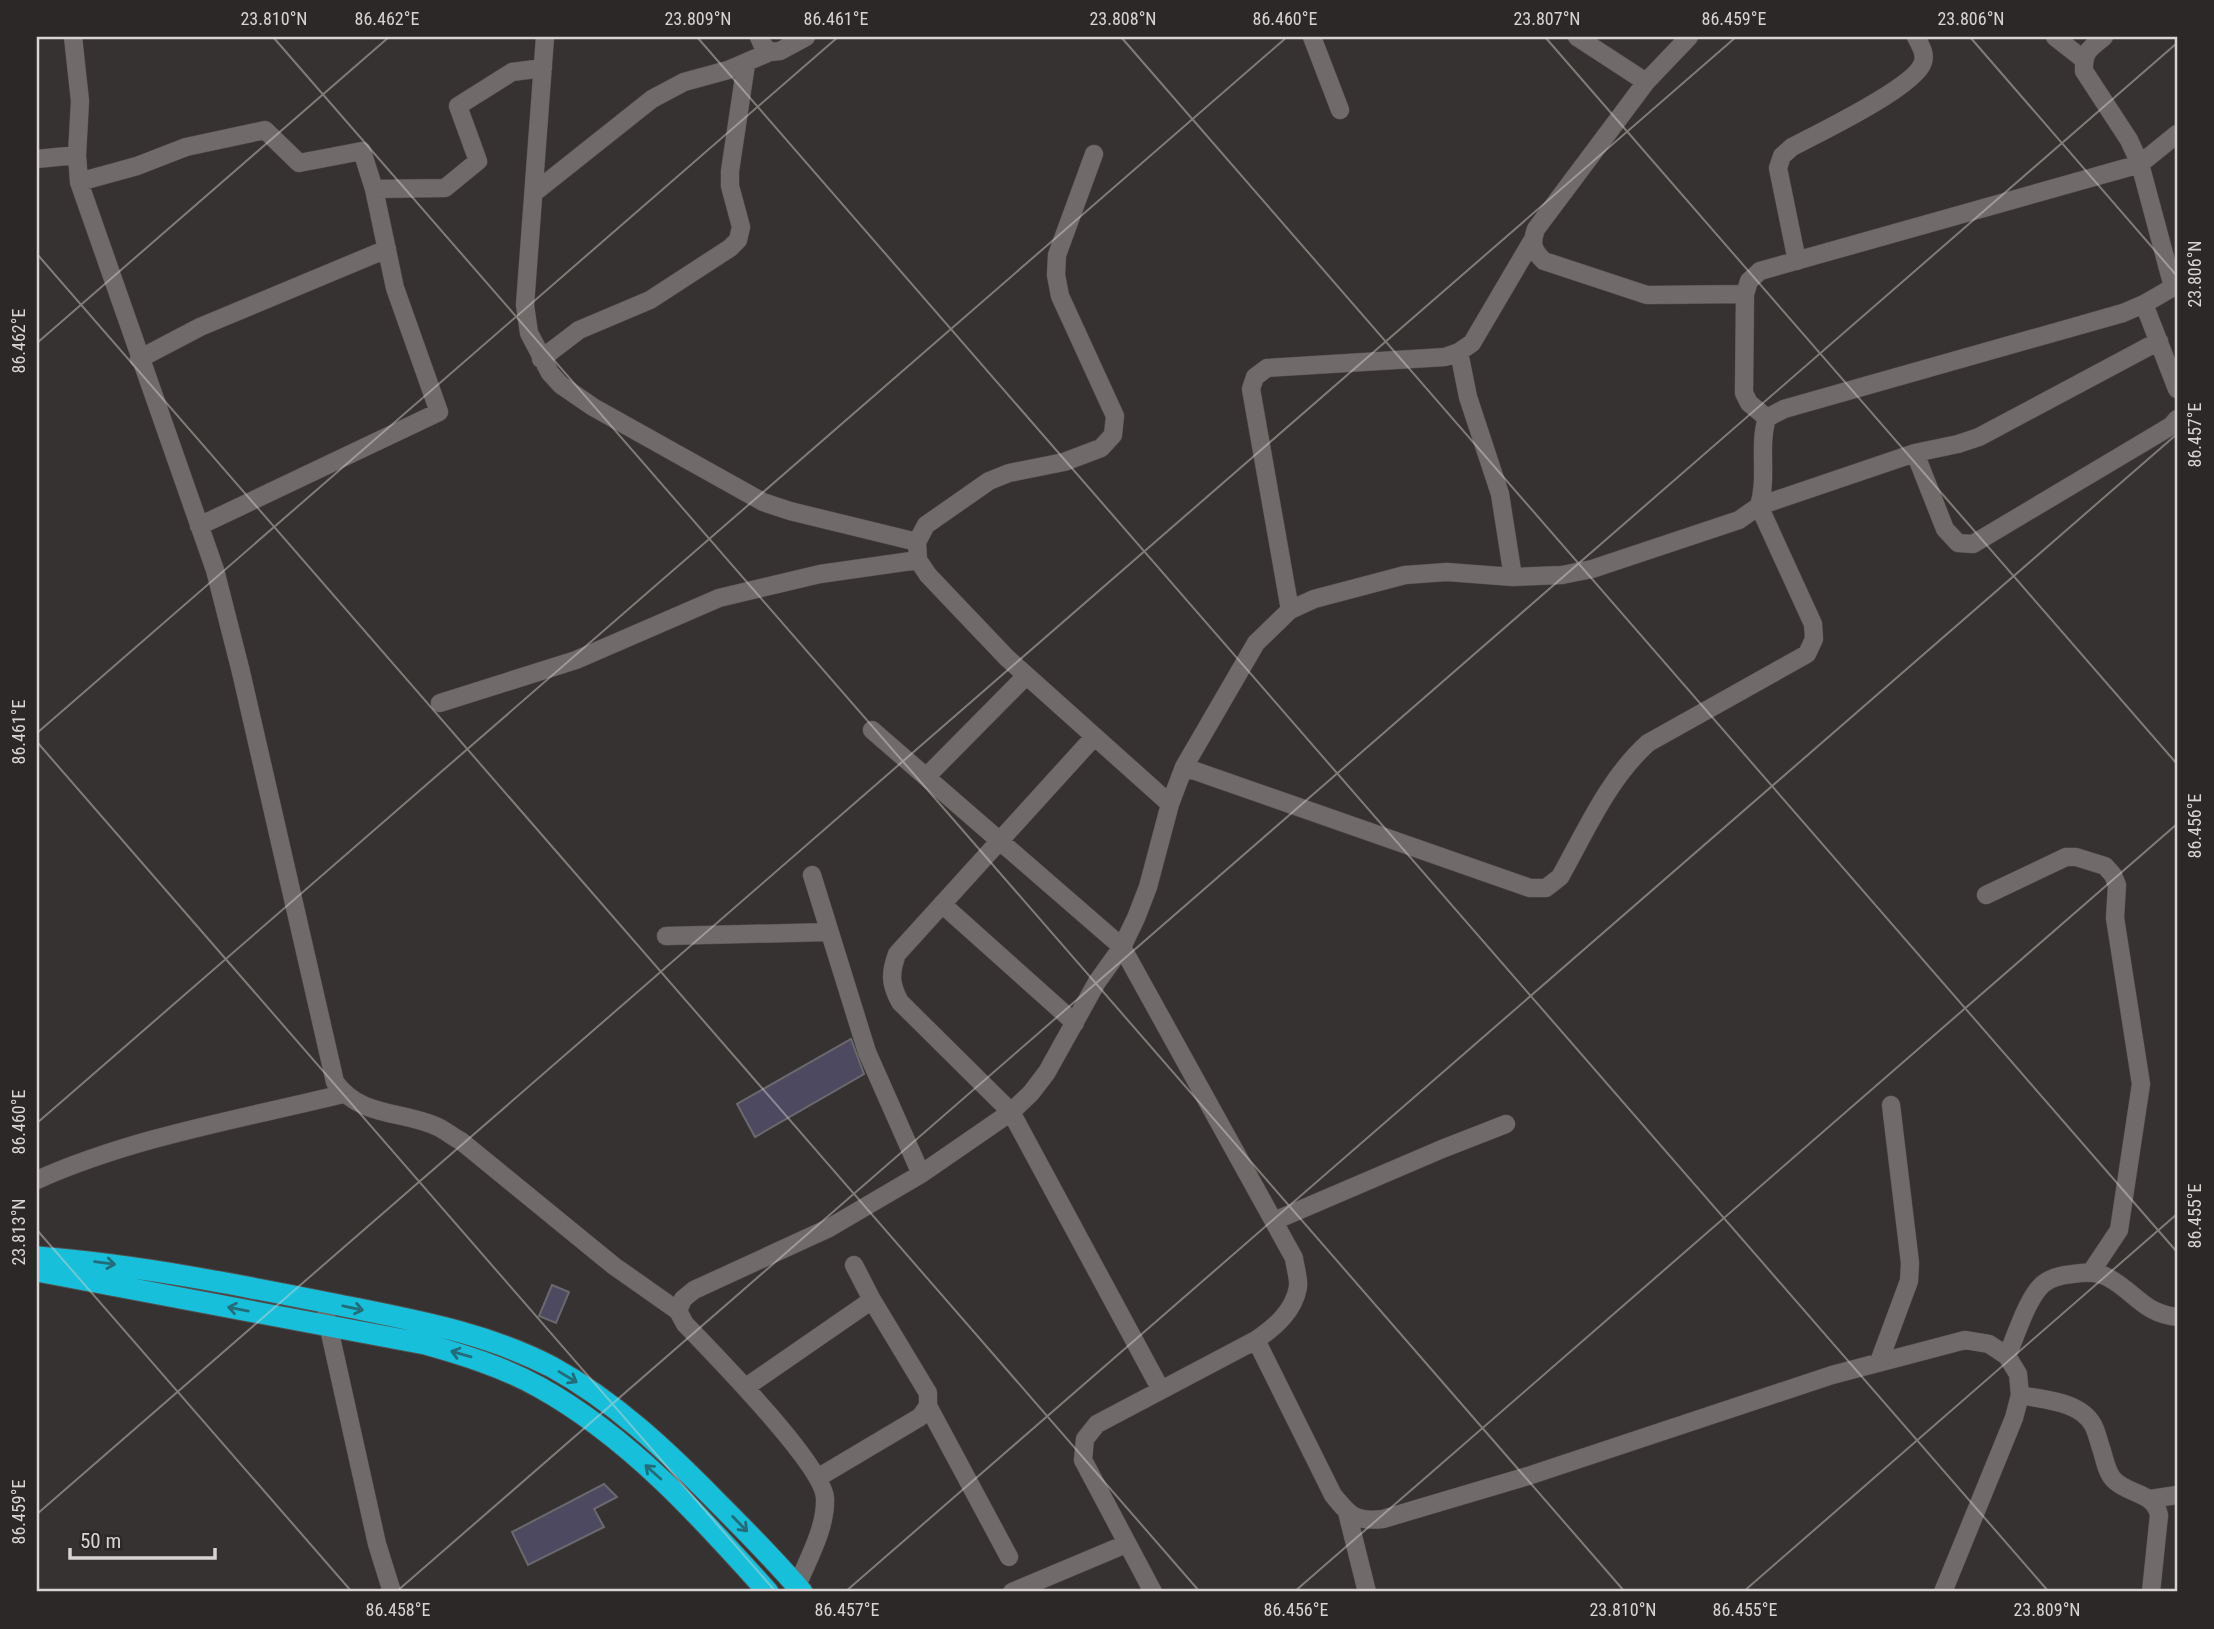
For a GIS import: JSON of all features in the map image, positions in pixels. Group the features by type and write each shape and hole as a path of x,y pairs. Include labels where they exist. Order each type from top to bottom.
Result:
{"highway":[{"path":"37,1257 102,1262 323,1302 456,1330 505,1345 595,1393 661,1447 767,1552 800,1589"},
{"path":"37,1271 425,1344 477,1359 537,1386 576,1409 621,1444 673,1490 768,1592"}],"street":[{"path":"73,37 80,101 77,155 79,182 215,570 335,1082 343,1094 356,1104 436,1127 461,1141 614,1266 678,1311 685,1324 746,1387 819,1477 825,1496 825,1515 800,1589"},
{"path":"545,37 525,304 529,333 541,359 561,385 593,407 764,502 917,551"},
{"path":"760,37 762,44 770,52"},
{"path":"535,192 669,88 746,64 806,37"},
{"path":"1312,37 1340,110"},
{"path":"1577,37 1646,82"},
{"path":"1290,610 1251,389 1255,377 1267,368 1445,357 1472,343 1532,241 1536,229 1646,82 1689,37"},
{"path":"1797,261 1778,168 1782,156 1871,105 1915,76 1923,63 1923,51 1916,37"},
{"path":"2054,37 2083,59"},
{"path":"1184,767 1530,888 1546,888 1560,877 1619,774 1633,757 1648,743 1807,654 1814,639 1813,624 1759,506 1764,488 1762,434 1767,418 1784,409 2123,313 2175,286 2140,164 2129,140 2084,71 2083,59 2090,48 2104,37"},
{"path":"541,359 579,330 650,300 730,248 738,240 741,227 730,186 730,172 746,64"},
{"path":"374,189 445,188 478,161 458,106 512,72 543,68"},
{"path":"79,182 137,166 186,147 265,130 299,163 362,151 374,189 395,288 439,412 199,526"},
{"path":"1767,418 1749,403 1744,393 1745,295 1749,281 1760,271 2140,164 2177,134"},
{"path":"1094,154 1057,255 1056,275 1060,296 1115,416 1113,435 1101,448 989,481 926,525 917,551 928,575 1026,676 1170,804"},
{"path":"37,159 77,155"},
{"path":"1532,241 1534,253 1544,261 1633,292 1660,296 1745,295"},
{"path":"139,359 200,327 387,249"},
{"path":"2144,304 2177,389"},
{"path":"678,1311 683,1299 694,1290 829,1228 921,1174 1011,1112 1031,1093 1047,1072 1097,982 1122,947 1136,918 1148,887 1170,804 1184,767 1255,643 1290,610 1314,598 1405,575 1447,572 1513,577 1562,575 1592,569 1740,520 1759,506 1915,453 1979,437 2159,341"},
{"path":"1459,352 1468,397 1500,494 1513,577"},
{"path":"1915,453 1945,529 1958,543 1973,544 2171,426 2177,419"},
{"path":"440,703 576,660 732,594 917,551"},
{"path":"926,777 1026,676"},
{"path":"872,730 1122,947 1294,1258 1298,1286 1289,1311 1274,1328 1097,1424 1086,1439 1083,1460 1153,1592"},
{"path":"1094,737 897,954 891,971 892,988 900,1002 1011,1112 1161,1390"},
{"path":"1986,895 2066,858 2076,857 2105,866 2117,885 2115,918 2141,1084 2119,1230 2091,1272"},
{"path":"812,875 867,1052 921,1174"},
{"path":"942,904 1074,1023"},
{"path":"666,936 829,932"},
{"path":"37,1181 79,1161 343,1094"},
{"path":"1879,1363 1909,1281 1910,1263 1891,1105"},
{"path":"1273,1221 1506,1124"},
{"path":"854,1265 928,1393 928,1406 1009,1558"},
{"path":"2007,1356 2033,1295 2043,1283 2058,1276 2091,1272 2108,1277 2149,1310 2177,1317"},
{"path":"746,1387 872,1300"},
{"path":"323,1302 377,1544 393,1592"},
{"path":"1256,1340 1333,1495 1347,1512 1364,1521 1383,1519 1528,1476 1832,1375 1965,1340 1989,1344 2007,1356 2018,1374 2020,1395 2014,1418 1943,1592"},
{"path":"2020,1395 2073,1407 2086,1416 2094,1425 2111,1476 2118,1484 2150,1499 2157,1506 2160,1515 2151,1592"},
{"path":"819,1477 920,1417 928,1406"},
{"path":"2150,1499 2177,1494"},
{"path":"1347,1512 1367,1592"},
{"path":"1012,1592 1126,1544"}],"building":[{"path":"851,1039 864,1074 755,1137 737,1104"},
{"path":"552,1285 569,1292 556,1323 539,1316"},
{"path":"604,1484 617,1497 594,1509 604,1527 528,1565 512,1532"}]}
